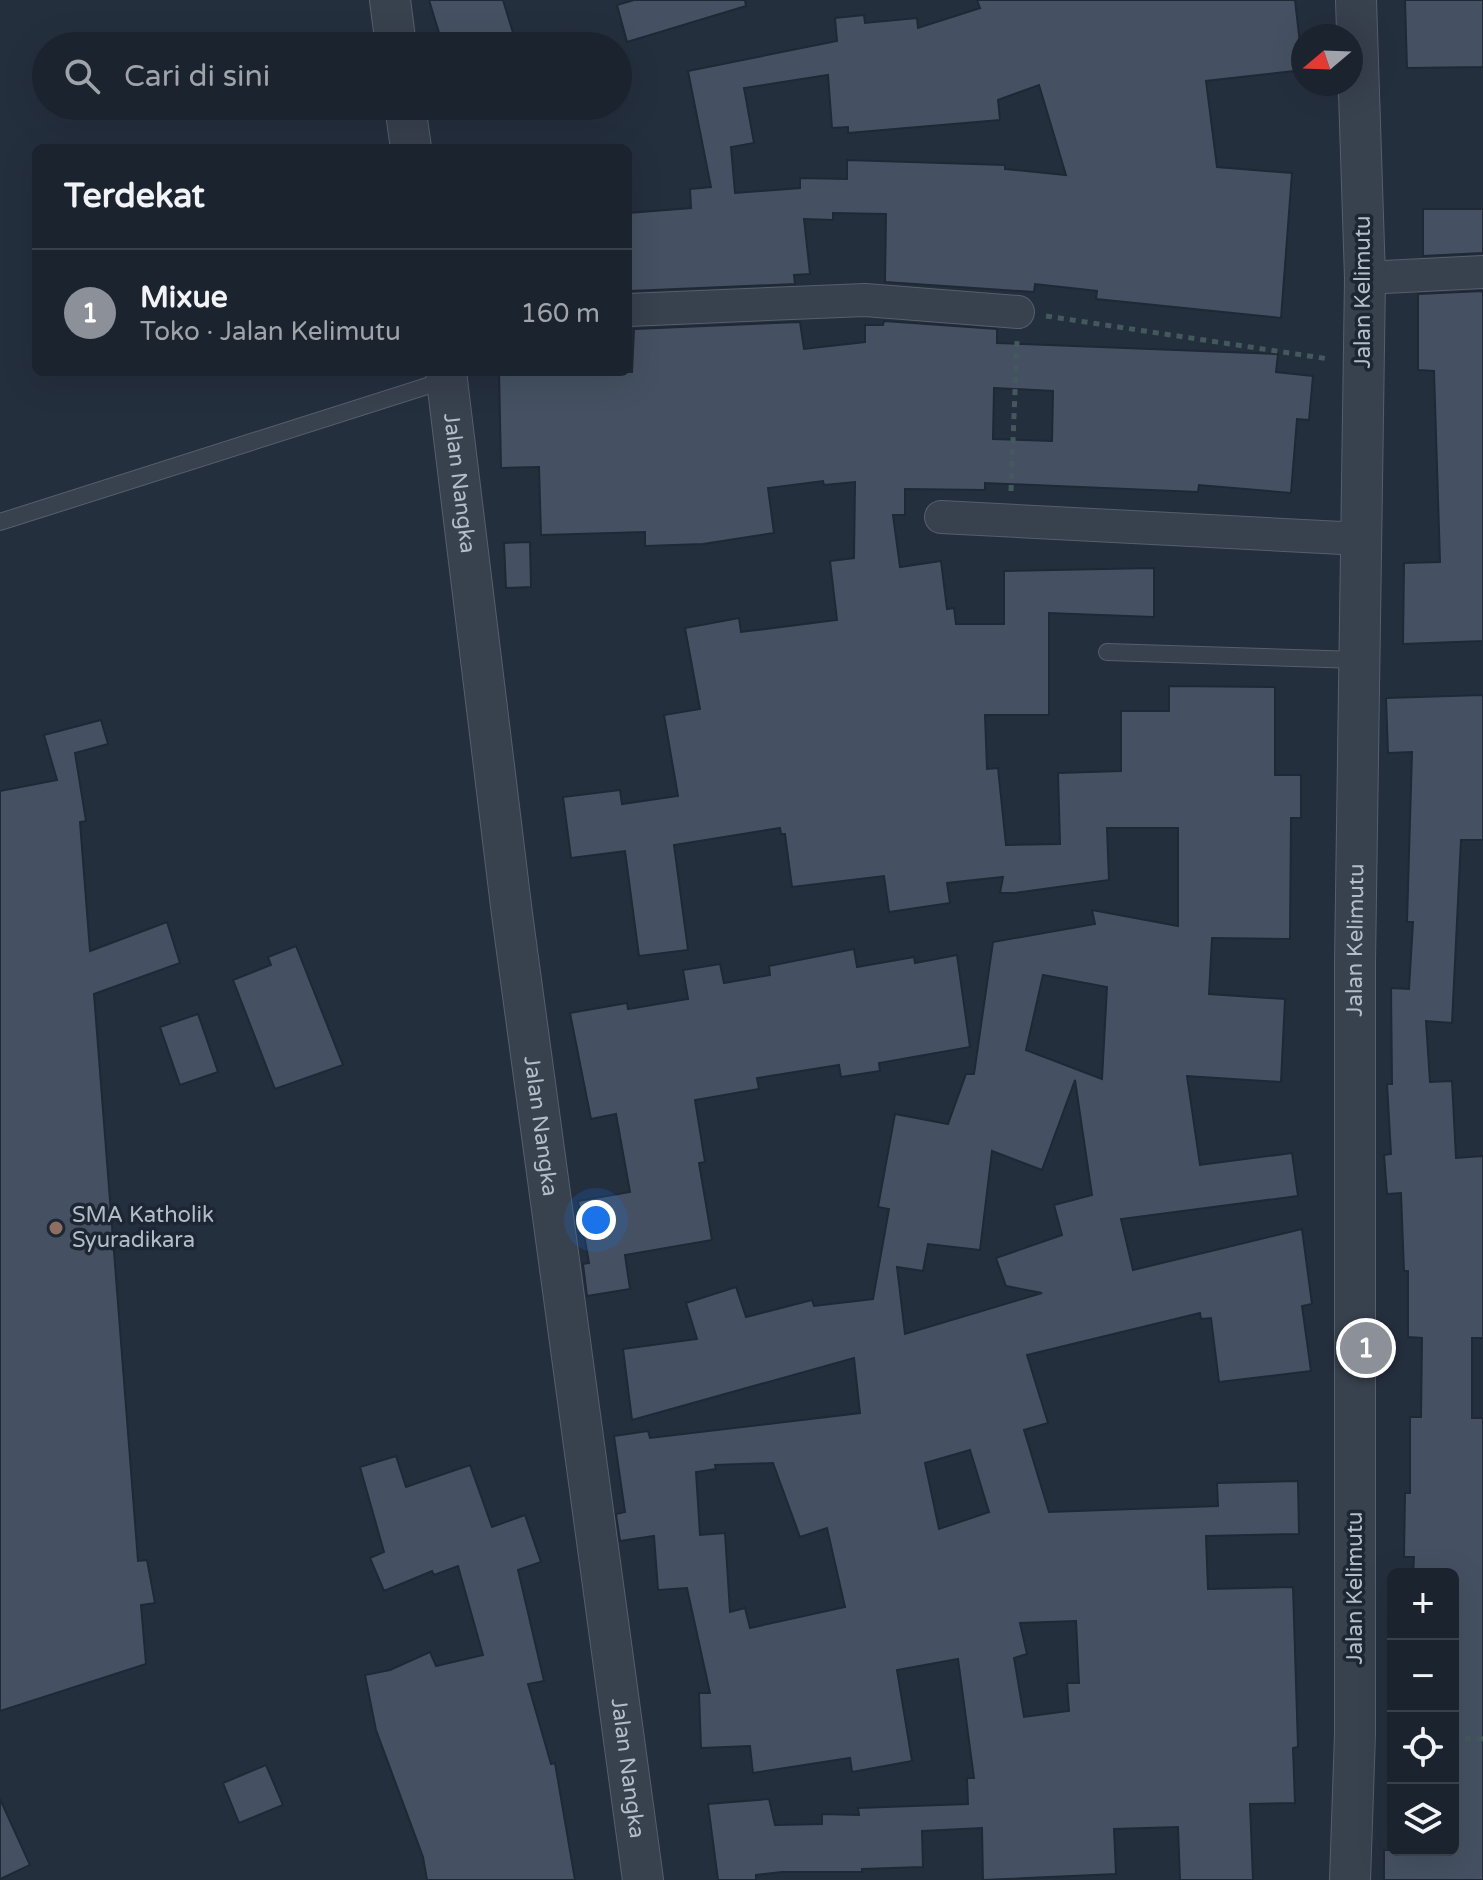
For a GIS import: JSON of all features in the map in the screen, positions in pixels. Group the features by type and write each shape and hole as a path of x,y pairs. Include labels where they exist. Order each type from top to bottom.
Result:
{"street":[{"path":"390,0 394,32"},
{"name":"Jalan Kelimutu","path":"1350,1880 1355,1734 1355,963 1365,278 1356,0"},
{"path":"407,120 410,144"},
{"path":"1365,278 1483,272"},
{"path":"632,310 865,300 1018,312"},
{"name":"Jalan Nangka","path":"447,376 512,914 643,1880"},
{"path":"941,517 1361,539"}],"lane":[{"path":"0,522 447,376"},
{"path":"1107,652 1360,660"}],"path":[{"path":"1010,520 1018,312 1364,365"},
{"path":"1459,1738 1483,1739"}],"building":[{"path":"429,0 503,0 513,32 439,32"},
{"path":"634,0 745,0 746,6 632,40 632,32 624,32 617,5"},
{"path":"977,0 1295,0 1298,24 1291,24 1291,71 1206,81 1217,167 1292,173 1281,318 1096,299 1097,291 1035,284 1034,292 885,282 886,214 833,213 833,220 804,219 810,274 794,275 795,284 632,291 632,213 691,208 690,189 711,187 688,71 837,41 835,18 864,15 865,23 917,18 918,28 980,8","holes":["828,75 832,128 848,127 848,133 1000,120 998,100 1039,85 1066,175 1005,169 1005,165 847,160 847,179 800,178 800,188 735,193 731,147 754,143 744,88"]},
{"path":"1405,0 1483,0 1483,67 1407,68"},
{"path":"1423,209 1483,209 1483,253 1423,256"},
{"path":"1483,291 1483,641 1403,644 1404,563 1440,562 1434,371 1418,370 1418,294"},
{"path":"884,321 997,329 997,343 1278,354 1276,372 1313,376 1309,420 1297,419 1291,493 1199,485 1198,492 985,483 985,490 905,489 905,515 893,515 900,567 941,561 947,609 954,608 956,624 1004,624 1004,571 1154,568 1154,617 1049,613 1049,715 985,715 987,769 998,768 1006,845 1060,844 1058,773 1121,771 1121,711 1169,711 1169,686 1275,687 1275,775 1301,775 1301,818 1291,818 1290,939 1212,938 1209,994 1285,999 1281,1082 1187,1076 1200,1165 1292,1153 1298,1196 1121,1219 1133,1270 1302,1229 1312,1304 1302,1306 1311,1371 1219,1382 1211,1318 1201,1319 1200,1313 1027,1355 1048,1423 1024,1430 1049,1512 1218,1506 1217,1483 1298,1481 1299,1534 1206,1536 1208,1589 1293,1587 1298,1747 1293,1748 1295,1803 1250,1804 1253,1880 1180,1880 1178,1827 1114,1829 1116,1874 983,1880 982,1828 922,1831 923,1867 862,1869 862,1872 782,1872 756,1875 756,1880 718,1880 708,1804 769,1799 775,1825 822,1824 822,1814 859,1815 858,1808 968,1804 967,1778 974,1778 958,1659 897,1670 912,1761 852,1772 850,1758 753,1773 750,1746 701,1748 699,1693 710,1693 687,1588 658,1590 654,1536 620,1541 616,1514 625,1512 614,1436 648,1431 650,1438 860,1413 854,1358 632,1420 623,1349 697,1339 686,1303 736,1287 746,1317 812,1300 814,1306 873,1299 889,1209 878,1207 895,1114 948,1124 966,1074 974,1074 993,942 1095,924 1092,910 1178,926 1178,828 1107,828 1109,880 1015,893 1000,893 1003,877 947,883 950,903 889,912 884,876 792,887 785,834 781,834 780,828 674,845 688,950 639,956 625,851 571,858 563,797 620,790 622,804 678,796 664,715 700,709 685,628 739,618 741,632 837,620 830,561 854,558 855,482 824,485 823,481 768,488 774,533 703,544 645,546 645,532 541,535 539,467 501,468 499,376 632,376 634,329 800,322 804,349 865,342 865,325 883,325","holes":["994,388 1053,391 1052,441 993,439","1043,975 1107,987 1102,1079 1026,1050","1075,1080 1092,1195 1054,1205 1062,1235 996,1258 1006,1286 1042,1293 905,1334 897,1267 923,1271 928,1244 980,1250 992,1151 1042,1170","970,1450 989,1512 939,1529 925,1463","773,1463 800,1537 827,1528 845,1607 750,1628 745,1608 730,1612 725,1533 700,1535 696,1472 716,1469 715,1465","1076,1621 1079,1683 1067,1683 1069,1711 1024,1717 1014,1658 1027,1654 1020,1623"]},
{"path":"530,542 531,587 506,588 504,543"},
{"path":"1483,695 1483,840 1461,840 1452,1023 1426,1021 1430,1082 1452,1081 1456,1158 1483,1156 1483,1338 1472,1338 1472,1418 1483,1418 1483,1880 1384,1880 1384,1850 1387,1850 1387,1856 1459,1856 1459,1568 1413,1568 1414,1557 1404,1557 1405,1493 1410,1493 1410,1417 1421,1417 1422,1338 1408,1337 1408,1271 1404,1271 1401,1193 1387,1194 1384,1155 1391,1154 1387,1084 1392,1084 1391,988 1409,989 1413,922 1407,922 1412,752 1388,753 1386,698"},
{"name":"SMA Katholik Syuradikara","path":"101,720 108,744 75,753 86,821 80,822 90,951 167,922 180,963 94,994 138,1561 147,1560 155,1603 141,1605 146,1664 0,1711 0,791 57,780 44,735"},
{"path":"296,946 343,1065 275,1089 233,980 271,965 268,957"},
{"path":"854,949 857,967 914,957 915,963 957,955 970,1047 879,1063 880,1071 841,1077 839,1065 757,1078 759,1089 695,1100 705,1162 699,1163 712,1240 625,1255 630,1289 587,1296 583,1264 589,1263 578,1201 630,1192 616,1114 591,1119 570,1013 627,1003 628,1009 688,999 683,970 720,964 724,983 770,975 769,966"},
{"path":"198,1014 218,1072 180,1085 160,1027"},
{"path":"396,1456 406,1487 470,1465 492,1527 525,1515 541,1562 518,1570 544,1681 528,1684 551,1764 555,1763 575,1880 427,1880 423,1857 376,1730 365,1675 390,1670 430,1652 436,1666 483,1655 458,1566 434,1575 432,1571 384,1591 370,1558 384,1552 360,1467"},
{"path":"266,1765 283,1805 239,1823 223,1783"},
{"path":"0,1799 30,1865 0,1879"}],"place":[{"name":"SMA Katholik Syuradikara","path":"56,1228"},
{"name":"Mixue","path":"1366,1348"}]}
